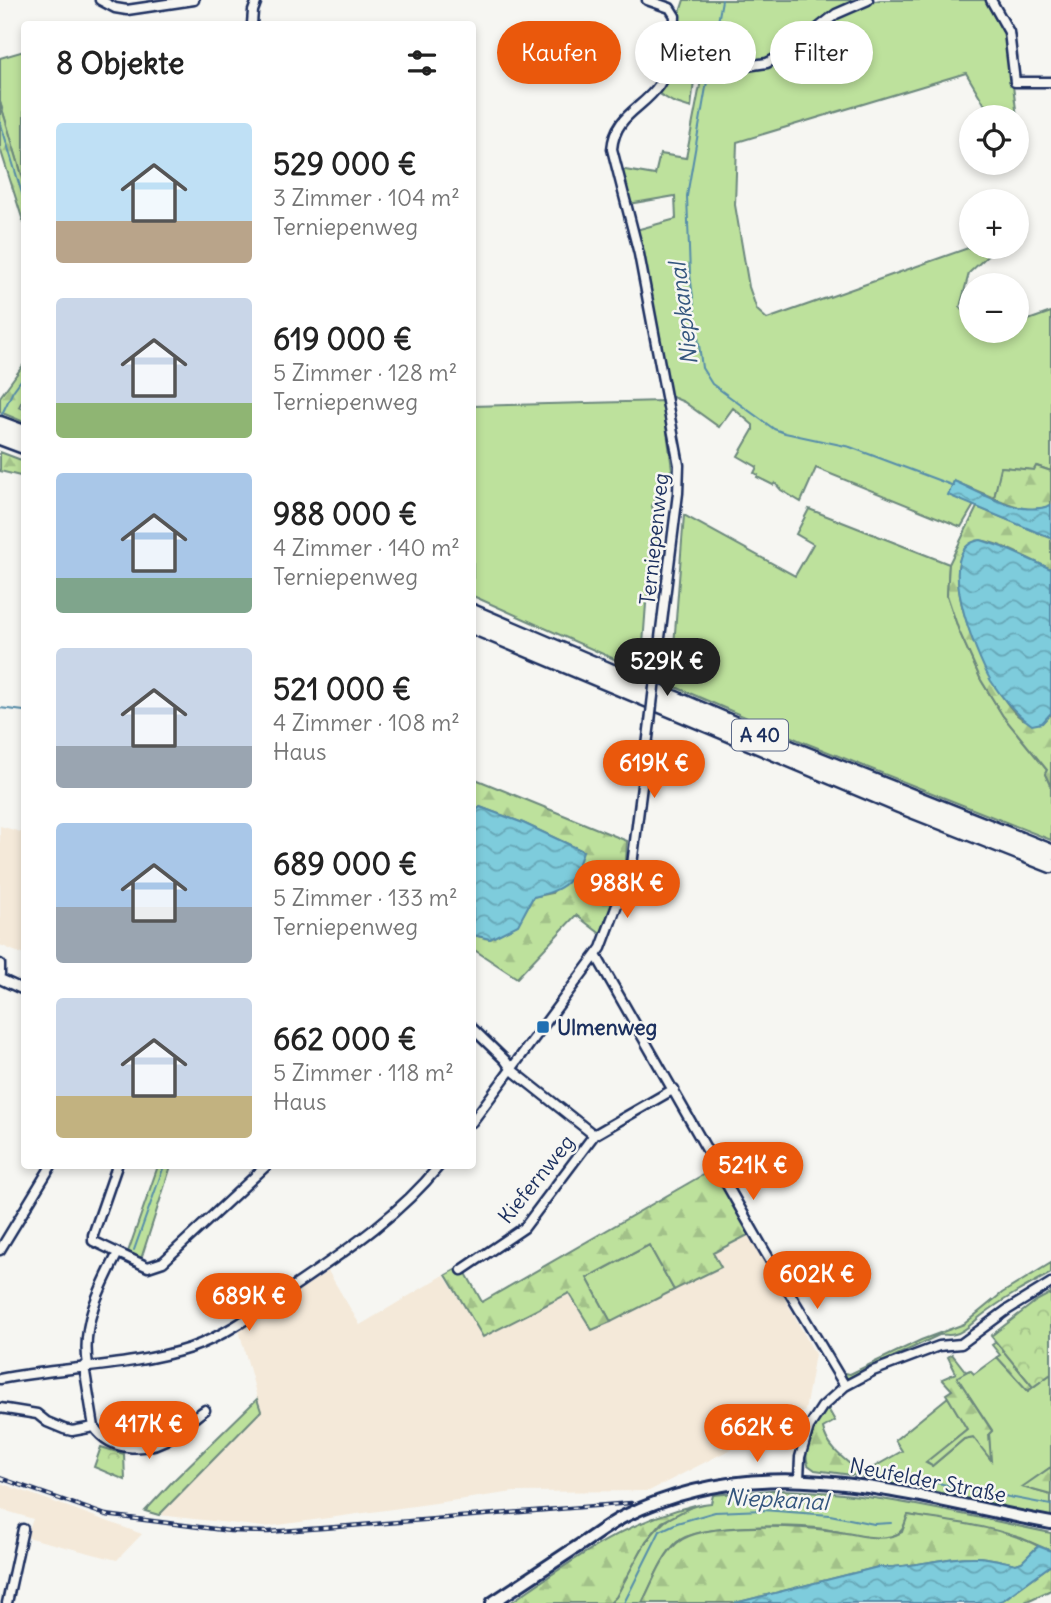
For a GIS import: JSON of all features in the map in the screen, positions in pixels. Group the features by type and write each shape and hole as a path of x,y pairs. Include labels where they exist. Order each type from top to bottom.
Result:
{"highway":[{"path":"0,424 21,432"},
{"path":"0,437 21,445"},
{"name":"A 40","path":"476,614 803,753 1051,852"},
{"name":"A 40","path":"476,628 886,800 1051,864"}],"main road":[{"name":"Neufelder Straße","path":"492,1603 612,1524 649,1505 688,1492 758,1480 799,1479 856,1485 1051,1523"}],"street":[{"path":"100,0 115,8 127,10 194,0"},
{"path":"252,21 257,0"},
{"path":"647,0 673,11 675,21"},
{"path":"756,65 767,63 788,52 836,14 868,0"},
{"path":"991,0 1009,32 1015,82 1051,82"},
{"name":"Terniepenweg","path":"476,1117 597,957 632,865 678,494 679,466 639,254 612,141 622,121 659,84"},
{"path":"597,957 845,1387"},
{"path":"0,964 0,974"},
{"path":"0,979 21,989"},
{"path":"476,1032 512,1070 594,1135"},
{"name":"Kiefernweg","path":"462,1270 524,1228 594,1135 674,1089"},
{"path":"0,1250 49,1169"},
{"path":"116,1169 93,1241 148,1267 163,1262 260,1169"},
{"path":"0,1379 147,1358 189,1348 219,1335 368,1234 401,1206 436,1169"},
{"path":"118,1253 92,1310 88,1330 86,1366 94,1427 101,1437 112,1444 144,1448 174,1435 205,1410"},
{"path":"799,1479 800,1457 809,1427 822,1407 845,1387 873,1371 939,1346 961,1345 1007,1310 1051,1283"},
{"path":"0,1408 37,1414 47,1422 72,1431 94,1427"},
{"path":"7,1603 23,1528"}],"shaded area":[{"path":"0,826 21,832 21,954 0,945"},
{"path":"750,1234 815,1354 805,1411 649,1491 514,1492 264,1527 159,1515 261,1412 239,1330 328,1271 360,1325 444,1275 483,1337 569,1293 592,1330 721,1267 713,1253"},
{"path":"0,1483 142,1534 117,1560 26,1537 33,1519 0,1509"}],"green space":[{"path":"684,0 860,0 830,21 770,21 770,59 756,63 756,21 678,21"},
{"path":"880,0 988,0 989,7 1007,39 1015,105 985,105 966,73 737,142 735,205 749,287 757,310 767,319 959,251 959,259 984,259 969,273 959,273 959,343 1029,343 1029,320 1051,312 1051,471 1037,466 1034,470 1002,467 994,498 954,481 949,495 974,505 961,527 816,468 801,502 781,490 775,483 773,485 757,477 754,473 757,467 738,456 753,430 753,425 733,408 719,427 684,402 670,396 636,230 676,219 675,196 628,204 619,169 655,175 660,154 686,158 700,84 756,84 756,66 770,63 770,84 873,84 873,21 832,21 867,3"},
{"path":"21,52 21,172 0,102 0,58"},
{"path":"661,84 694,84 691,108 673,102 656,92"},
{"path":"0,102 21,172 21,214 0,148"},
{"path":"21,368 21,421 0,412 0,397"},
{"path":"663,401 672,469 652,506 660,531 646,604 641,671 476,597 476,406"},
{"path":"0,452 21,460 21,476 0,471"},
{"path":"1036,466 1051,471 1051,505 1029,509 994,498 1001,467 1034,470"},
{"path":"977,507 1051,538 1051,569 991,542 976,541 962,553 958,573 961,599 969,628 995,684 1021,718 1042,723 1051,713 1051,787 1045,774 1047,770 1003,716 981,680 959,631 947,595 949,564"},
{"path":"809,509 949,564 947,595 959,631 981,680 1003,716 1047,770 1045,774 1051,787 1051,840 803,742 671,685 684,515 795,576 813,544 796,534"},
{"path":"476,779 627,841 626,863 602,935 576,915 517,978 476,951 476,936 490,939 517,925 533,897 552,893 583,851 523,823 480,807 476,810"},
{"path":"157,1169 170,1169 141,1259 128,1252"},
{"path":"713,1169 750,1234 713,1253 721,1267 674,1290 649,1245 587,1278 611,1322 592,1330 569,1293 483,1337 446,1275 462,1266 482,1302"},
{"path":"649,1245 674,1290 611,1322 587,1278"},
{"path":"1051,1263 1051,1273 998,1304 962,1331 953,1335 939,1335 849,1378 844,1373 850,1374 921,1340 964,1324 1002,1293"},
{"path":"1051,1293 1051,1374 1033,1387 991,1336 1036,1301"},
{"path":"996,1342 1033,1387 1028,1391 997,1357 1000,1355 992,1345"},
{"path":"952,1354 966,1372 957,1377 992,1431 989,1434 991,1460 973,1437 964,1439 932,1466 926,1462 967,1429 946,1394 952,1390 942,1379 956,1373 948,1357"},
{"path":"997,1357 1028,1391 1051,1374 1051,1467 1023,1487 1051,1495 1051,1518 914,1491 876,1481 862,1474 902,1451 895,1440 948,1397 967,1429 926,1463 932,1466 964,1439 974,1437 990,1458 989,1433 992,1430 956,1376 970,1370 974,1374"},
{"path":"257,1399 261,1411 159,1515 145,1511 172,1482"},
{"path":"826,1405 835,1421 823,1428 825,1436 840,1456 866,1477 815,1470 808,1465 808,1442"},
{"path":"101,1447 124,1454 125,1480 94,1467"},
{"path":"1051,1467 1051,1495 1022,1487"},
{"path":"772,1490 878,1499 1051,1533 1051,1551 1021,1538 974,1526 908,1515 900,1532 887,1538 870,1538 811,1528 726,1528 705,1531 677,1542 662,1563 642,1603 610,1603 616,1597 642,1549 663,1523 692,1507 711,1503 713,1495"},
{"path":"695,1505 662,1522 646,1541 616,1597 610,1603 510,1603 598,1545 644,1522"},
{"path":"908,1515 991,1529 1038,1546 1022,1562 1016,1564 983,1557 960,1558 878,1567 735,1603 642,1603 671,1549 690,1536 730,1528 780,1527 887,1537 902,1532"},
{"path":"1051,1565 1051,1590 1023,1603 994,1603 1003,1600"}],"water":[{"path":"954,481 1015,506 1039,508 1051,505 1051,538 948,495"},
{"path":"981,540 1051,569 1051,713 1042,723 1032,725 1000,694 984,668 968,627 958,581 959,561 966,547"},
{"path":"480,807 523,823 583,851 576,870 567,883 561,888 533,897 518,925 490,939 476,936 476,810"},
{"path":"1038,1546 1051,1551 1051,1565 1003,1600 994,1603 735,1603 878,1567 972,1557 1016,1564 1022,1562"}],"waterway":[{"name":"Niepkanal","path":"718,21 722,0"},
{"name":"Niepkanal","path":"707,84 687,196 690,274 702,368 712,384 774,429 850,447 954,486"},
{"path":"0,121 21,190"},
{"path":"2,414 21,380"},
{"path":"0,708 21,711"},
{"path":"134,1250 163,1169"},
{"name":"Niepkanal","path":"921,1483 927,1481 1051,1505"},
{"name":"Niepkanal","path":"624,1603 660,1531 677,1523 715,1512 763,1510 830,1515 874,1524 891,1523"}],"railway":[{"path":"0,1478 106,1515 230,1531 268,1532 631,1503"}],"place":[{"name":"Ulmenweg","path":"543,1027"}]}
